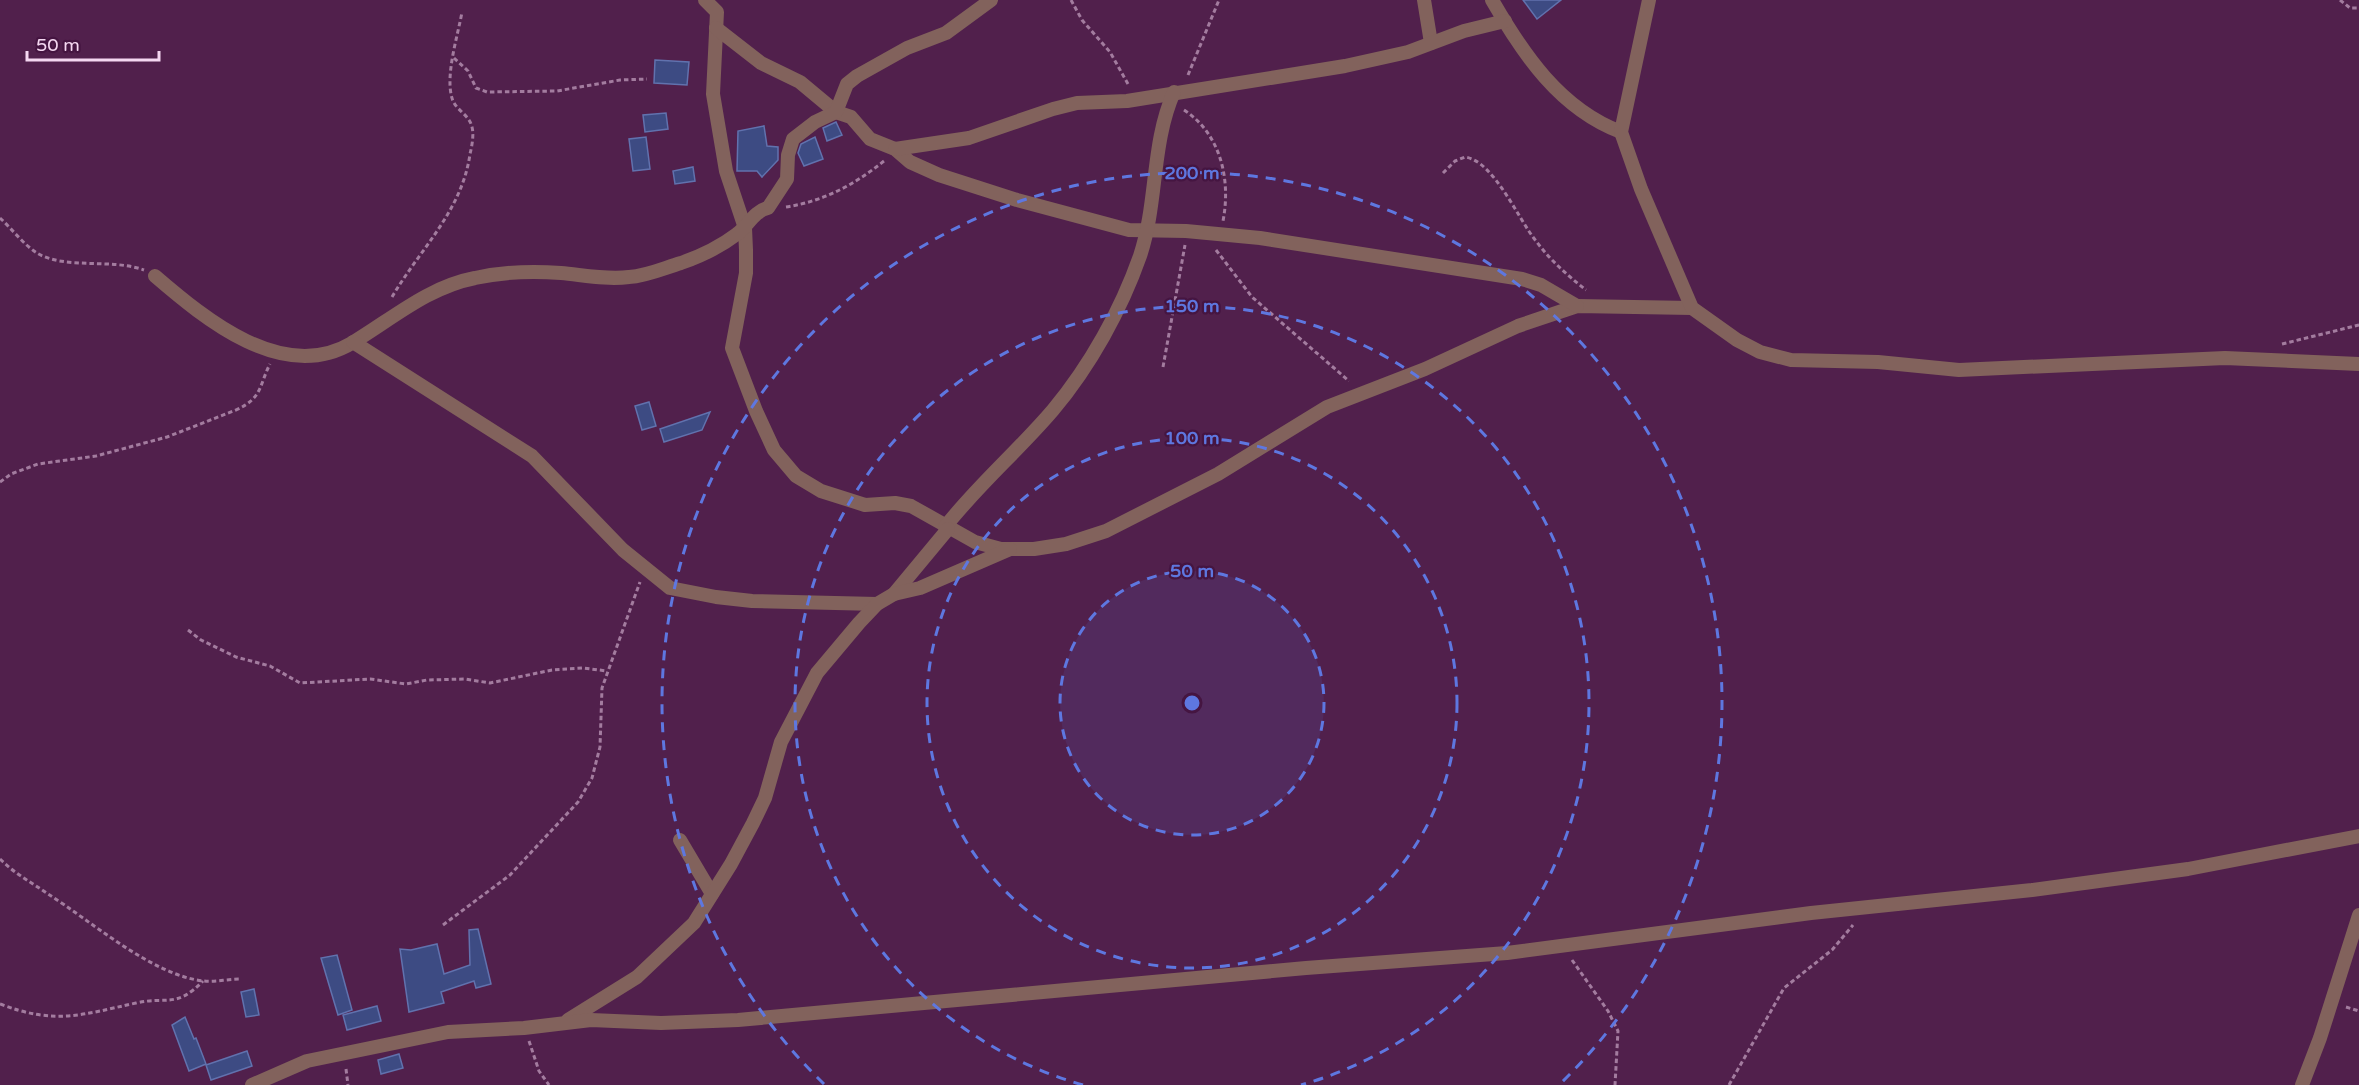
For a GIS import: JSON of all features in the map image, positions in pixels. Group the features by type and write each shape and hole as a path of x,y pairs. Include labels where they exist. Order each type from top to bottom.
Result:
{"street":[{"path":"705,0 716,9 712,68 715,112 726,171 745,228 746,273 732,348 774,450 796,476 821,491 865,505 895,503 911,506 975,542 1011,549 1034,549 1066,544 1106,531 1218,474 1327,407 1425,369 1518,326 1577,306 1692,308"},
{"path":"155,276 204,317 260,348 282,353 318,355 334,353 380,323 452,283 496,275 544,272 626,278 642,276 710,252 745,228 761,210 768,208 787,179 788,155 793,139 815,122 836,112 847,84 907,48 946,33 990,0"},
{"path":"1424,0 1431,43"},
{"path":"1492,0 1521,50 1567,99 1597,122 1621,132"},
{"path":"1648,0 1621,132 1641,189 1692,308 1737,340 1760,352 1791,360 1878,362 1959,370 2225,358 2359,364"},
{"path":"897,150 969,138 1077,103 1175,94 1345,66 1408,52 1464,31 1505,21"},
{"path":"716,28 761,63 800,82 836,112 852,117 870,139 897,150 910,162 939,175 1050,210 1146,232 1186,231 1370,253 1522,279 1541,285 1577,306"},
{"path":"894,594 947,528 1069,389 1088,360 1127,288 1146,232 1160,137 1175,94"},
{"path":"353,342 532,456 644,570 670,588 716,597 877,604"},
{"path":"560,1024 637,977 694,923 731,864 765,798 781,742 817,673 877,604 894,594 920,588 1011,549"},
{"path":"252,1085 316,1059 448,1032 525,1028 591,1020 661,1023 795,1016 1306,968 1507,953 2188,869 2359,836"},
{"path":"680,840 712,894"},
{"path":"2302,1085 2320,1038 2359,915"}],"path":[{"path":"1071,0 1082,20 1110,52 1136,99"},
{"path":"1219,0 1175,94 1204,128 1220,156 1225,178 1226,207 1221,235"},
{"path":"2340,0 2350,8 2359,8"},
{"path":"380,323 395,293 446,220 460,194 468,170 472,127 452,98 450,76 462,12"},
{"path":"454,58 468,71 476,88 487,92 557,91 620,80 646,79"},
{"path":"768,208 800,205 829,196 862,178 897,150"},
{"path":"1443,173 1455,161 1466,157 1482,163 1541,247 1559,268 1607,307"},
{"path":"0,218 36,253 51,260 135,267 155,276"},
{"path":"1163,367 1186,231"},
{"path":"1201,233 1227,262 1252,297 1362,392"},
{"path":"2273,346 2359,325"},
{"path":"0,482 11,474 38,464 96,456 167,437 236,410 244,406 262,388 269,365 282,353"},
{"path":"443,925 510,875 578,802 592,778 600,747 602,688 644,570"},
{"path":"188,630 201,640 236,657 270,666 300,682 370,679 406,684 427,680 465,679 490,683 552,670 583,668 608,671"},
{"path":"0,859 17,876 135,952 171,971 203,981 241,979"},
{"path":"1729,1085 1784,988 1832,951 1871,907"},
{"path":"1562,946 1608,1011 1618,1031 1615,1085"},
{"path":"0,1004 34,1015 70,1018 137,1003 174,1000 196,989 203,981"},
{"path":"525,1028 539,1071 549,1085"}],"building":[{"path":"1523,0 1561,0 1537,19"},
{"path":"655,60 689,62 687,85 654,83"},
{"path":"666,113 668,129 645,132 643,115"},
{"path":"836,122 842,135 827,141 823,128"},
{"path":"764,126 767,146 778,147 778,160 762,177 757,171 737,171 738,131"},
{"path":"646,137 650,169 633,171 629,139"},
{"path":"815,137 823,159 804,166 798,153 801,144"},
{"path":"693,167 695,181 675,184 673,171"},
{"path":"649,402 656,426 642,430 635,406"},
{"path":"710,412 702,430 664,442 660,429"},
{"path":"478,929 491,984 476,988 474,981 441,992 444,1003 409,1012 400,949 411,950 437,944 444,974 470,965 469,930"},
{"path":"337,955 352,1010 338,1015 321,958"},
{"path":"254,989 259,1015 246,1017 241,992"},
{"path":"377,1006 381,1021 347,1030 343,1015"},
{"path":"185,1017 206,1064 189,1071 172,1025"},
{"path":"247,1051 252,1066 211,1080 206,1065"},
{"path":"399,1054 403,1068 381,1074 378,1060"}]}
